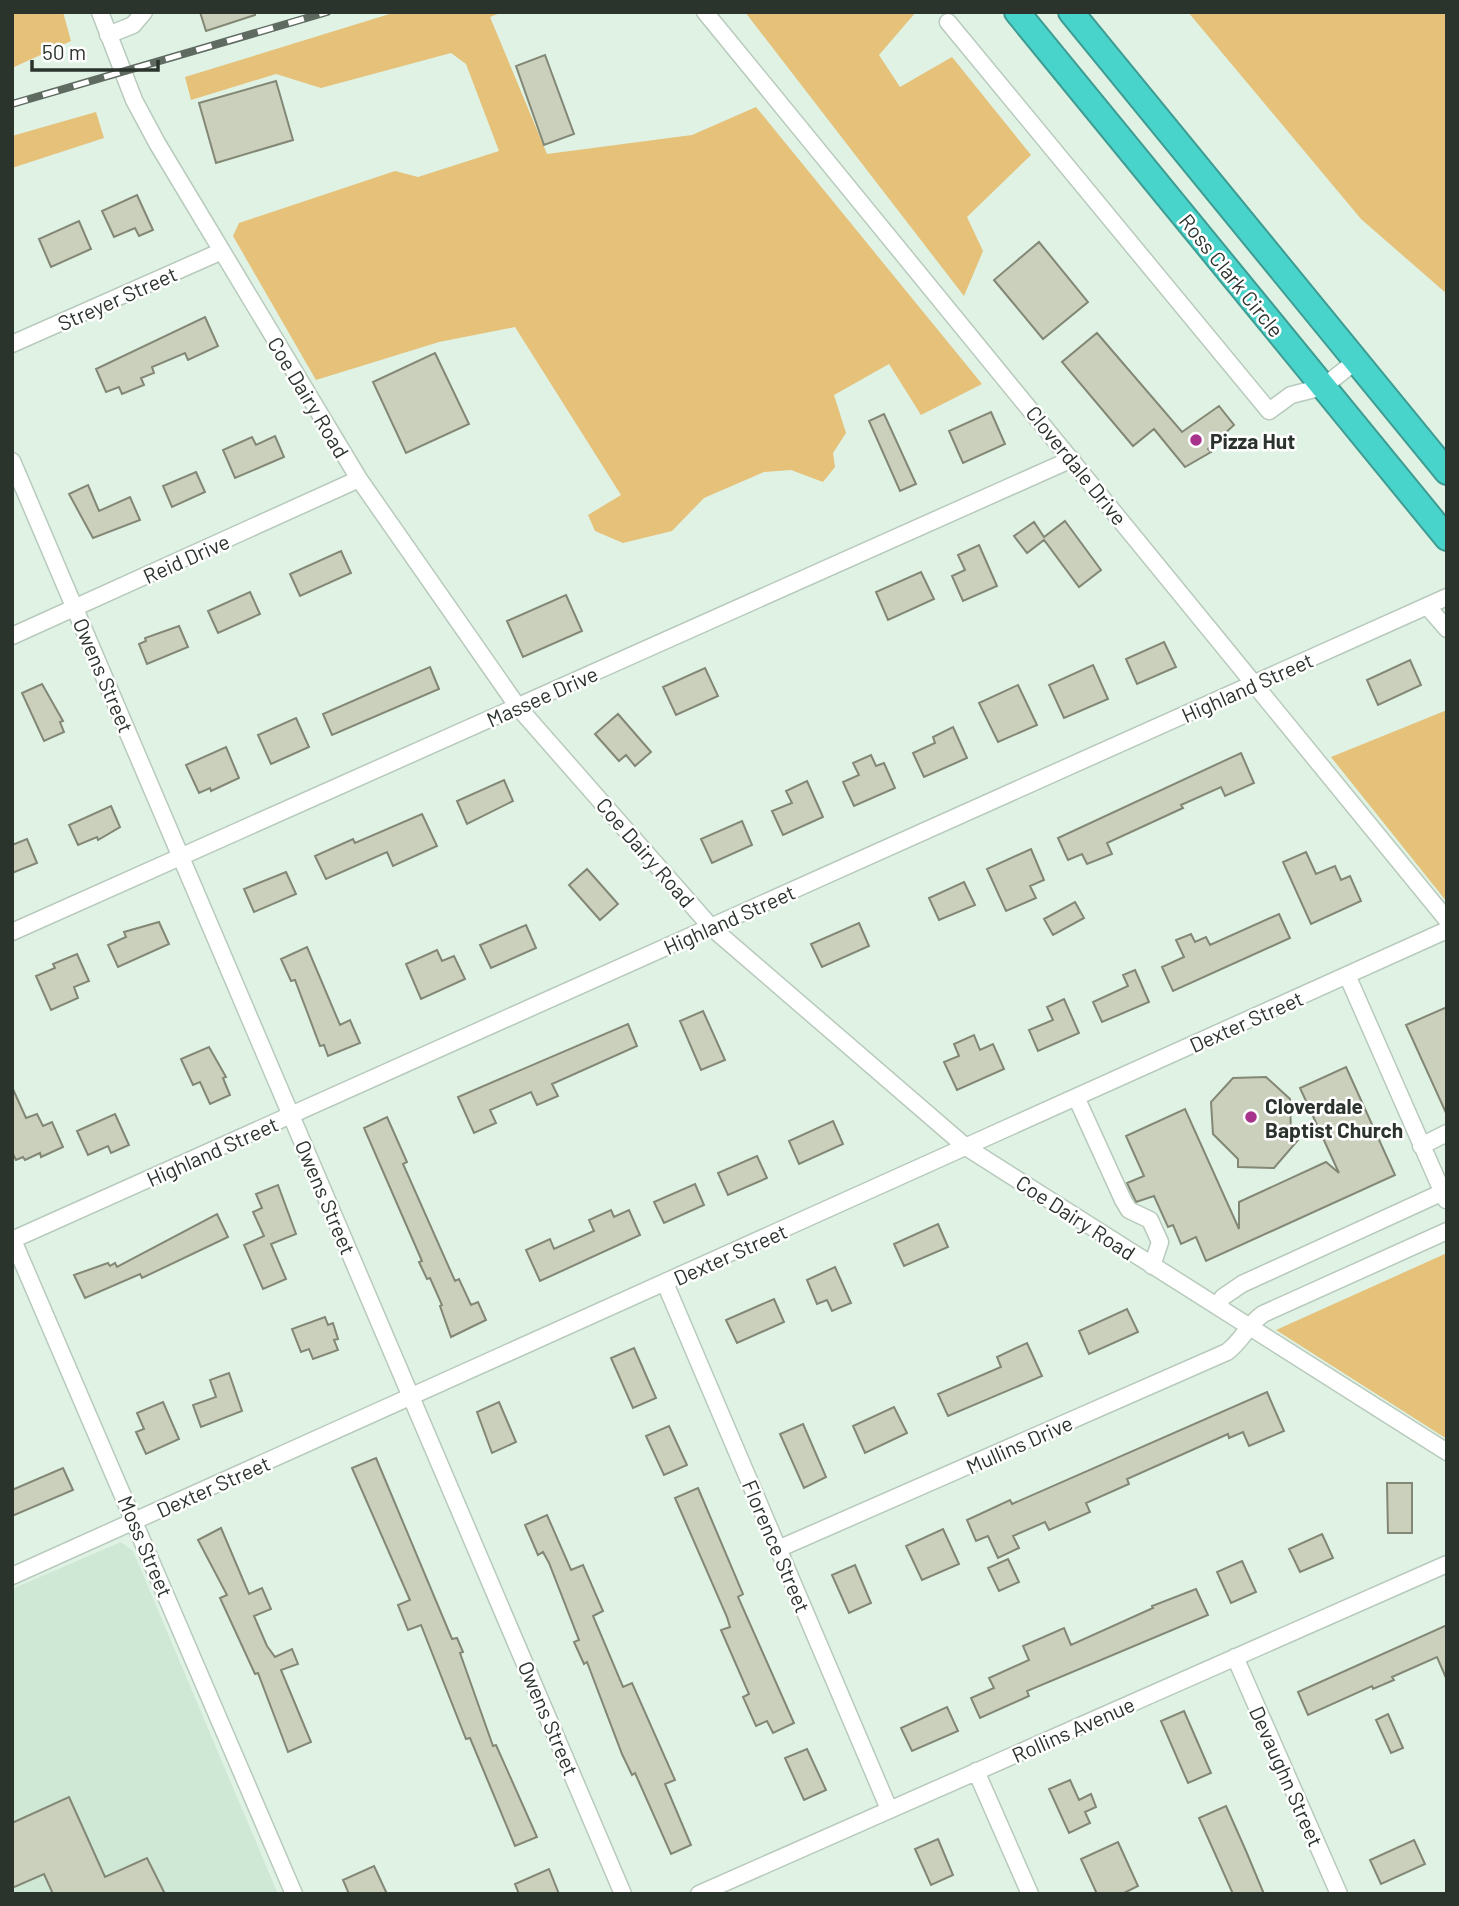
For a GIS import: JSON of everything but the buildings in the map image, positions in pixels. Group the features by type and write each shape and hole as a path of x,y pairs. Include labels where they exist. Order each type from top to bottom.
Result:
{"highway":[{"name":"Ross Clark Circle","path":"1017,12 1447,538"},
{"name":"Ross Clark Circle","path":"1071,12 1447,472"}],"street":[{"name":"Coe Dairy Road","path":"100,12 134,100 359,479 518,707 711,927 966,1147 1447,1452"},
{"path":"108,35 133,25 144,12"},
{"name":"Cloverdale Drive","path":"705,12 1447,920"},
{"path":"948,22 1269,411 1291,395 1323,387 1356,361"},
{"name":"Streyer Street","path":"12,344 222,251"},
{"name":"Massee Drive","path":"12,932 1072,459"},
{"name":"Owens Street","path":"12,461 624,1894"},
{"name":"Reid Drive","path":"12,636 359,479"},
{"name":"Highland Street","path":"13,1239 1447,597"},
{"path":"1427,606 1447,629"},
{"name":"Dexter Street","path":"12,1576 1447,930"},
{"path":"1217,1306 1223,1297 1242,1284 1445,1197 1347,975"},
{"path":"1076,1097 1123,1200 1129,1210 1150,1220 1160,1242 1152,1266"},
{"path":"1421,1146 1447,1133"},
{"name":"Mullins Drive","path":"778,1549 1227,1352 1242,1341 1262,1314 1447,1231"},
{"name":"Moss Street","path":"13,1239 136,1521 293,1894"},
{"name":"Florence Street","path":"666,1283 890,1809"},
{"name":"Rollins Avenue","path":"707,1892 1447,1564"},
{"name":"Devaughn Street","path":"1235,1657 1339,1894"},
{"path":"976,1771 1030,1894"}],"shaded area":[{"path":"12,12 63,12 71,41 12,68"},
{"path":"396,12 503,12 490,17 547,154 692,135 756,107 982,384 921,415 889,364 834,395 846,433 833,453 835,467 823,482 791,470 764,472 704,498 672,531 623,543 595,531 588,515 621,495 515,327 439,342 316,380 233,236 239,223 395,171 418,177 499,151 466,64 451,53 321,88 276,74 191,100 185,77"},
{"path":"745,12 916,12 879,55 900,87 952,57 1031,155 967,217 983,251 964,296"},
{"path":"1188,12 1447,12 1447,294 1361,219"},
{"path":"96,112 104,138 12,168 12,136"},
{"path":"1447,710 1447,902 1331,757"},
{"path":"1447,1253 1447,1439 1276,1330"},
{"path":"121,1542 133,1551 278,1894 12,1894 12,1589"}],"railway":[{"path":"12,104 327,12"}],"place":[{"name":"Pizza Hut","path":"1196,440"},
{"name":"Cloverdale Baptist Church","path":"1251,1117"}]}
